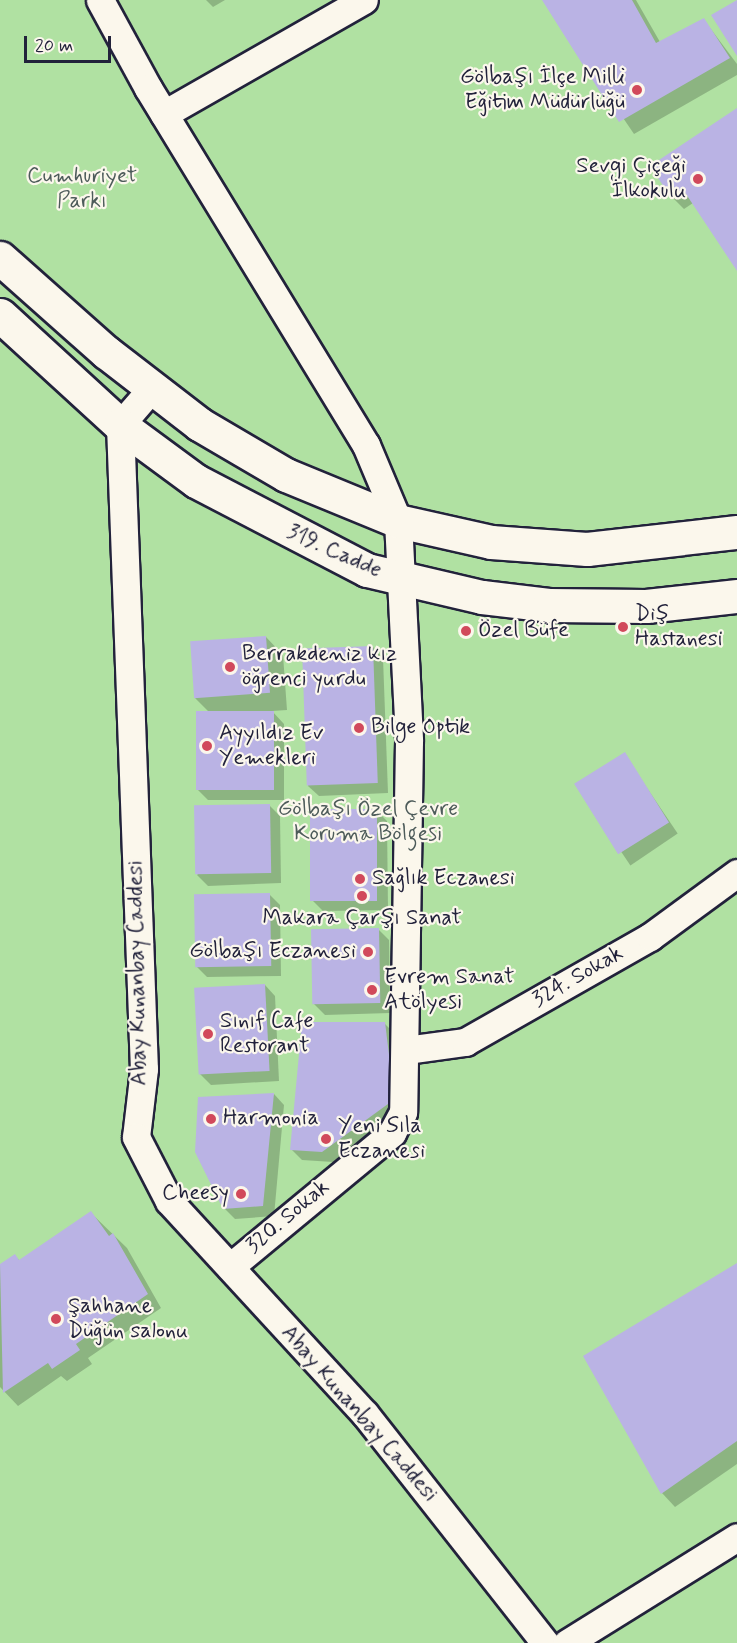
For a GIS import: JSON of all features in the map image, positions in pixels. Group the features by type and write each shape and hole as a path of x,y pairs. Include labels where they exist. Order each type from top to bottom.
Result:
{"street":[{"name":"320. Sokak","path":"100,0 164,114 366,444 398,521 403,582 409,741 404,1112 392,1133 230,1267"},
{"path":"164,114 364,0"},
{"path":"0,258 152,388 199,424 286,475 398,521 491,542 586,549 737,532"},
{"name":"319. Cadde","path":"0,315 120,425 196,481 271,524 403,582 549,605 646,606 737,596"},
{"path":"120,425 152,388"},
{"name":"Abay Kunanbay Caddesi","path":"120,425 144,1068 136,1137 169,1201 364,1414 523,1609 545,1643"},
{"name":"324. Sokak","path":"406,1050 465,1042 650,936 733,884"},
{"path":"567,1643 737,1537"}],"green space":[{"name":"Gölbaşı Özel Çevre Koruma Bölgesi","path":"0,0 737,0 737,1643 0,1643"}],"building":[{"name":"Gölbaşı İlçe Milli Eğitim Müdürlüğü","path":"542,0 632,0 656,43 704,18 730,58 619,122"},
{"path":"737,0 737,56 711,15"},
{"name":"Sevgi Çiçeği İlkokulu","path":"737,108 737,271 684,191 672,199 650,166"},
{"name":"Berrakdeniz kız öğrenci yurdu","path":"266,636 270,693 194,698 190,641"},
{"path":"373,646 378,783 307,785 302,648"},
{"path":"196,711 274,711 274,790 196,790"},
{"path":"625,752 669,822 618,854 574,784"},
{"path":"270,804 271,873 195,874 194,805"},
{"path":"310,809 377,809 377,901 310,901"},
{"path":"270,893 271,966 195,967 194,894"},
{"path":"379,928 380,1003 312,1004 311,929"},
{"path":"265,984 270,1071 199,1075 194,988"},
{"path":"302,1022 385,1022 391,1071 388,1104 322,1152 290,1150"},
{"path":"274,1093 263,1206 223,1209 195,1152 198,1097"},
{"name":"Şahhane Düğün salonu","path":"91,1211 109,1236 113,1233 148,1294 76,1344 80,1350 52,1369 48,1363 3,1393 0,1264 15,1254 19,1260"},
{"path":"737,1263 737,1441 661,1494 583,1356"}],"place":[{"name":"Gölbaşı İlçe Milli Eğitim Müdürlüğü","path":"637,90"},
{"name":"Sevgi Çiçeği İlkokulu","path":"698,179"},
{"name":"Diş Hastanesi","path":"623,627"},
{"name":"Özel Büfe","path":"466,631"},
{"name":"Berrakdeniz kız öğrenci yurdu","path":"230,667"},
{"name":"Bilge Optik","path":"359,728"},
{"name":"Ayyıldız Ev Yemekleri","path":"207,746"},
{"name":"Sağlık Eczanesi","path":"360,879"},
{"name":"Makara Çarşı Sanat","path":"362,896"},
{"name":"Gölbaşı Eczanesi","path":"368,952"},
{"name":"Evrem Sanat Atölyesi","path":"372,990"},
{"name":"Sınıf Cafe Restorant","path":"208,1034"},
{"name":"Harmonia","path":"211,1119"},
{"name":"Yeni Sıla Eczanesi","path":"326,1139"},
{"name":"Cheesy","path":"241,1194"},
{"name":"Şahhane Düğün salonu","path":"56,1319"}],"park label":[{"name":"Cumhuriyet Parkı","path":"82,188"}]}
